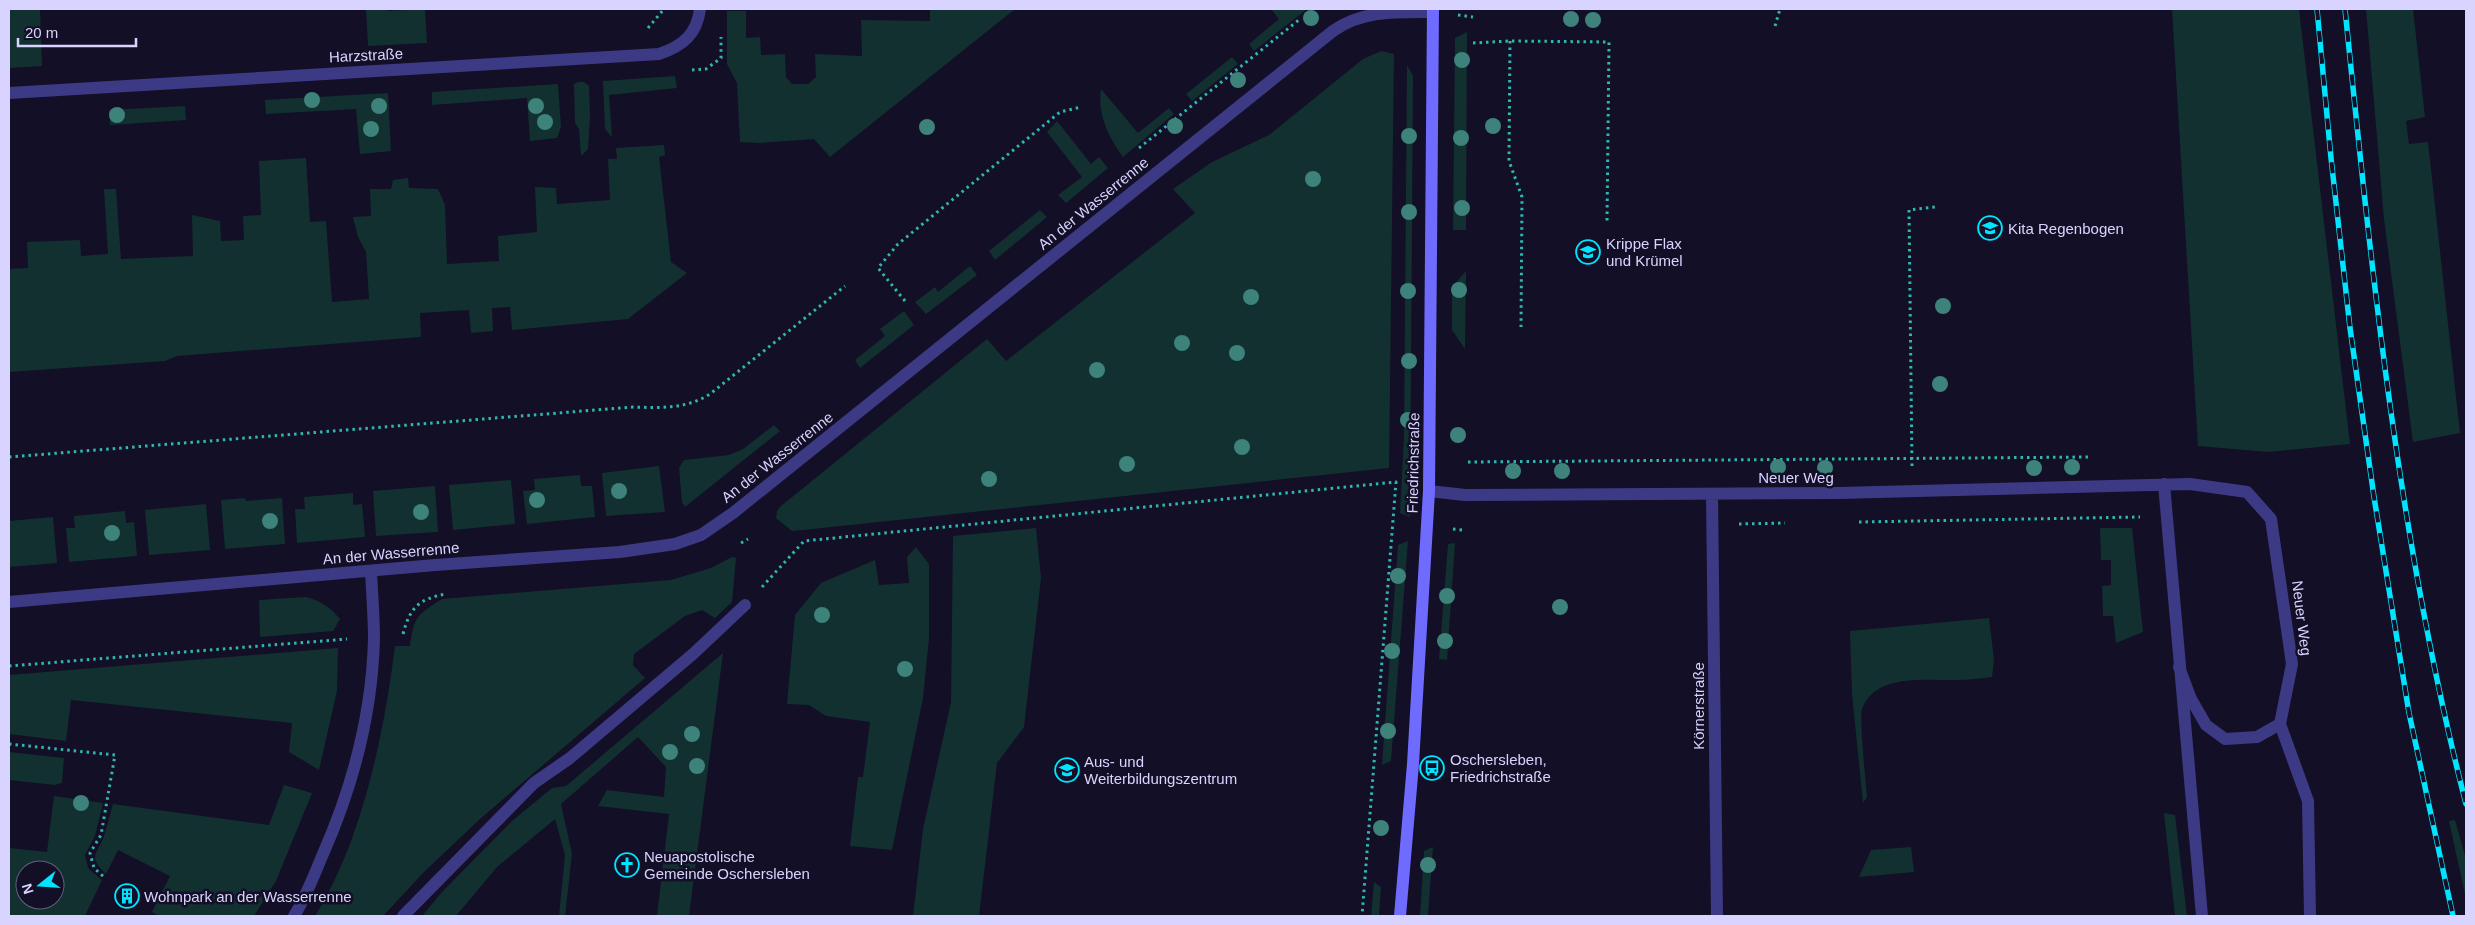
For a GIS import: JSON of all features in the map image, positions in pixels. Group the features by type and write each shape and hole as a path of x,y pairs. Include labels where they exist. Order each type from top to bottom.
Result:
{"street":[{"name":"Harzstraße","path":"9,93 659,54 676,48 690,37 698,21 700,9"},
{"name":"Friedrichstraße","path":"1400,916 1413,764 1429,491 1433,10"},
{"name":"An der Wasserrenne","path":"9,602 620,552 675,544 701,535 749,501 1333,31 1349,21 1368,14 1433,10"},
{"path":"2164,484 2202,916"},
{"name":"Neuer Weg","path":"1429,491 1465,495 1712,495 1912,492 2190,484 2248,492 2271,519 2292,664 2280,724"},
{"name":"Körnerstraße","path":"1712,495 1717,916"},
{"path":"294,916 301,905 336,823 348,791 362,738 374,639 371,571"},
{"path":"403,916 534,784 570,758 693,654 745,605"},
{"path":"2179,667 2191,699 2206,725 2225,739 2257,737 2280,724 2308,802 2310,916"}],"path":[{"path":"1775,26 1780,9"},
{"path":"1473,43 1510,41 1609,42 1607,221"},
{"path":"1510,41 1509,162 1522,197 1521,327"},
{"path":"905,301 878,268 884,259 898,244 1060,112 1081,107"},
{"path":"1913,522 1909,210 1935,207"},
{"path":"9,458 624,408 662,408 684,405 701,400 710,394 844,286"},
{"path":"1468,462 2099,457"},
{"path":"745,605 804,541 1396,482 1362,916"},
{"path":"1857,522 2166,517"},
{"path":"1712,524 1790,523"},
{"path":"343,639 344,647"},
{"path":"9,744 115,755 101,835 90,852 94,868 104,877"}],"green space":[{"path":"9,9 40,9 42,66 9,68"},
{"path":"366,9 387,9 388,11 425,9 427,43 368,46"},
{"path":"930,9 1015,9 830,157 814,139 760,143 740,142 737,83 727,64 727,11 746,11 746,38 760,37 761,55 785,54 786,77 792,84 808,84 816,77 815,54 862,56 861,20 930,21"},
{"path":"1271,9 1307,9 1254,51 1249,44 1279,19"},
{"path":"2172,9 2299,9 2350,444 2268,452 2198,446"},
{"path":"2366,9 2413,9 2425,117 2406,121 2409,144 2428,142 2460,433 2413,442 2384,219"},
{"path":"1467,32 1466,230 1453,230 1455,38"},
{"path":"1381,51 1394,54 1389,468 792,531 776,518 777,511 781,506 987,339 1006,361 1195,213 1173,189 1212,162 1269,135 1363,59"},
{"path":"1232,57 1238,64 1192,101 1186,94"},
{"path":"1407,65 1413,76 1410,517 1400,513 1404,438"},
{"path":"675,76 677,88 609,95 612,137 605,129 603,81"},
{"path":"584,82 589,86 588,149 581,156 579,129 575,123 574,84"},
{"path":"558,84 561,127 557,138 530,141 527,98 432,105 432,92"},
{"path":"1101,89 1138,133 1169,108 1174,114 1123,157 1108,133 1102,116"},
{"path":"388,93 391,151 360,154 356,109 266,114 265,100"},
{"path":"185,106 186,120 110,125 109,110"},
{"path":"1057,121 1091,164 1099,157 1108,168 1066,203 1058,195 1082,177 1047,132"},
{"path":"664,145 665,155 659,157 671,262 687,273 628,319 512,330 510,307 492,308 493,331 471,333 469,310 420,313 421,337 177,356 165,361 9,372 9,269 28,268 27,242 80,240 81,256 108,254 104,189 116,189 121,259 193,256 192,215 220,221 221,241 244,240 243,216 261,215 259,161 306,158 310,222 326,221 332,302 369,299 366,252 358,237 353,217 371,216 370,189 391,189 393,180 408,178 409,188 438,189 445,205 447,264 499,261 498,236 537,232 535,187 556,188 557,204 610,200 608,159 617,159 616,148"},
{"path":"1040,210 1047,217 995,260 989,251"},
{"path":"970,266 977,275 926,314 915,302 935,287 938,292"},
{"path":"1466,271 1465,349 1452,330 1452,287"},
{"path":"904,311 914,325 860,368 855,360 885,336 880,329"},
{"path":"774,425 780,431 685,507 682,502 679,468 684,460 729,455 743,449"},
{"path":"659,466 665,512 606,516 602,473"},
{"path":"580,475 581,486 592,486 595,517 527,524 523,491 535,490 534,479"},
{"path":"511,480 515,524 453,530 449,485"},
{"path":"435,486 438,532 376,536 373,491"},
{"path":"353,493 353,505 362,504 365,537 297,543 295,509 305,509 304,497"},
{"path":"245,498 246,501 282,498 285,544 225,549 221,500"},
{"path":"206,504 210,550 149,555 145,510"},
{"path":"125,511 126,523 134,522 137,556 69,562 66,528 75,528 74,516"},
{"path":"53,517 57,563 9,567 9,521"},
{"path":"1036,528 1041,578 1024,727 997,763 979,916 913,916 923,829 951,702 953,536"},
{"path":"2100,528 2132,528 2143,632 2116,643 2113,616 2103,616 2102,586 2111,585 2111,560 2101,560"},
{"path":"1408,541 1391,761 1382,765 1398,545"},
{"path":"1455,543 1447,660 1439,659 1448,544"},
{"path":"916,547 929,564 929,638 923,698 892,850 850,846 858,777 863,777 870,722 826,716 809,705 787,704 795,615 821,583 875,560 879,585 909,583 907,557"},
{"path":"732,557 736,558 732,602 715,618 702,610 685,616 634,654 633,665 645,678 480,819 424,872 383,916 315,916 346,855 358,821 377,750 395,646 410,646 415,622 422,613 442,599 671,580 711,568"},
{"path":"306,597 325,605 340,619 333,631 260,637 259,600"},
{"path":"1989,618 1994,660 1992,677 1962,680 1904,681 1879,689 1869,697 1862,709 1861,715 1867,797 1863,803 1852,694 1850,631"},
{"path":"338,648 337,691 319,770 289,752 292,723 71,700 66,741 9,734 9,675"},
{"path":"723,653 689,916 657,916 669,814 598,806 607,790 664,797 666,767 638,737 561,804 572,854 565,916 559,916 565,855 555,819 497,867 456,916 422,916 442,892 512,821 552,788 566,786"},
{"path":"9,752 64,758 62,783 55,785 9,780"},
{"path":"284,785 312,793 276,881 254,916 159,916 152,912 170,876 118,850 106,874 95,859 113,804 269,825"},
{"path":"54,796 103,803 95,836 85,855 88,868 102,880 85,916 9,916 9,848 47,852"},
{"path":"2164,813 2175,815 2187,916 2175,916"},
{"path":"2455,820 2466,859 2466,899 2449,821"},
{"path":"1433,847 1428,916 1420,916 1424,851"},
{"path":"1911,847 1914,872 1859,877 1871,850"},
{"path":"1374,882 1381,887 1379,916 1371,916"}],"railway":[{"path":"2317,9 2350,328 2374,497 2409,713 2453,916"},
{"path":"2345,9 2377,309 2405,508 2443,706 2466,804"}],"place":[{"name":"Kita Regenbogen","path":"1990,228"},
{"name":"Krippe Flax und Krümel","path":"1588,252"},
{"name":"Oschersleben, Friedrichstraße","path":"1432,768"},
{"name":"Aus- und Weiterbildungszentrum","path":"1067,770"},
{"name":"Neuapostolische Gemeinde Oschersleben","path":"627,865"},
{"name":"Wohnpark an der Wasserrenne","path":"127,896"}]}
